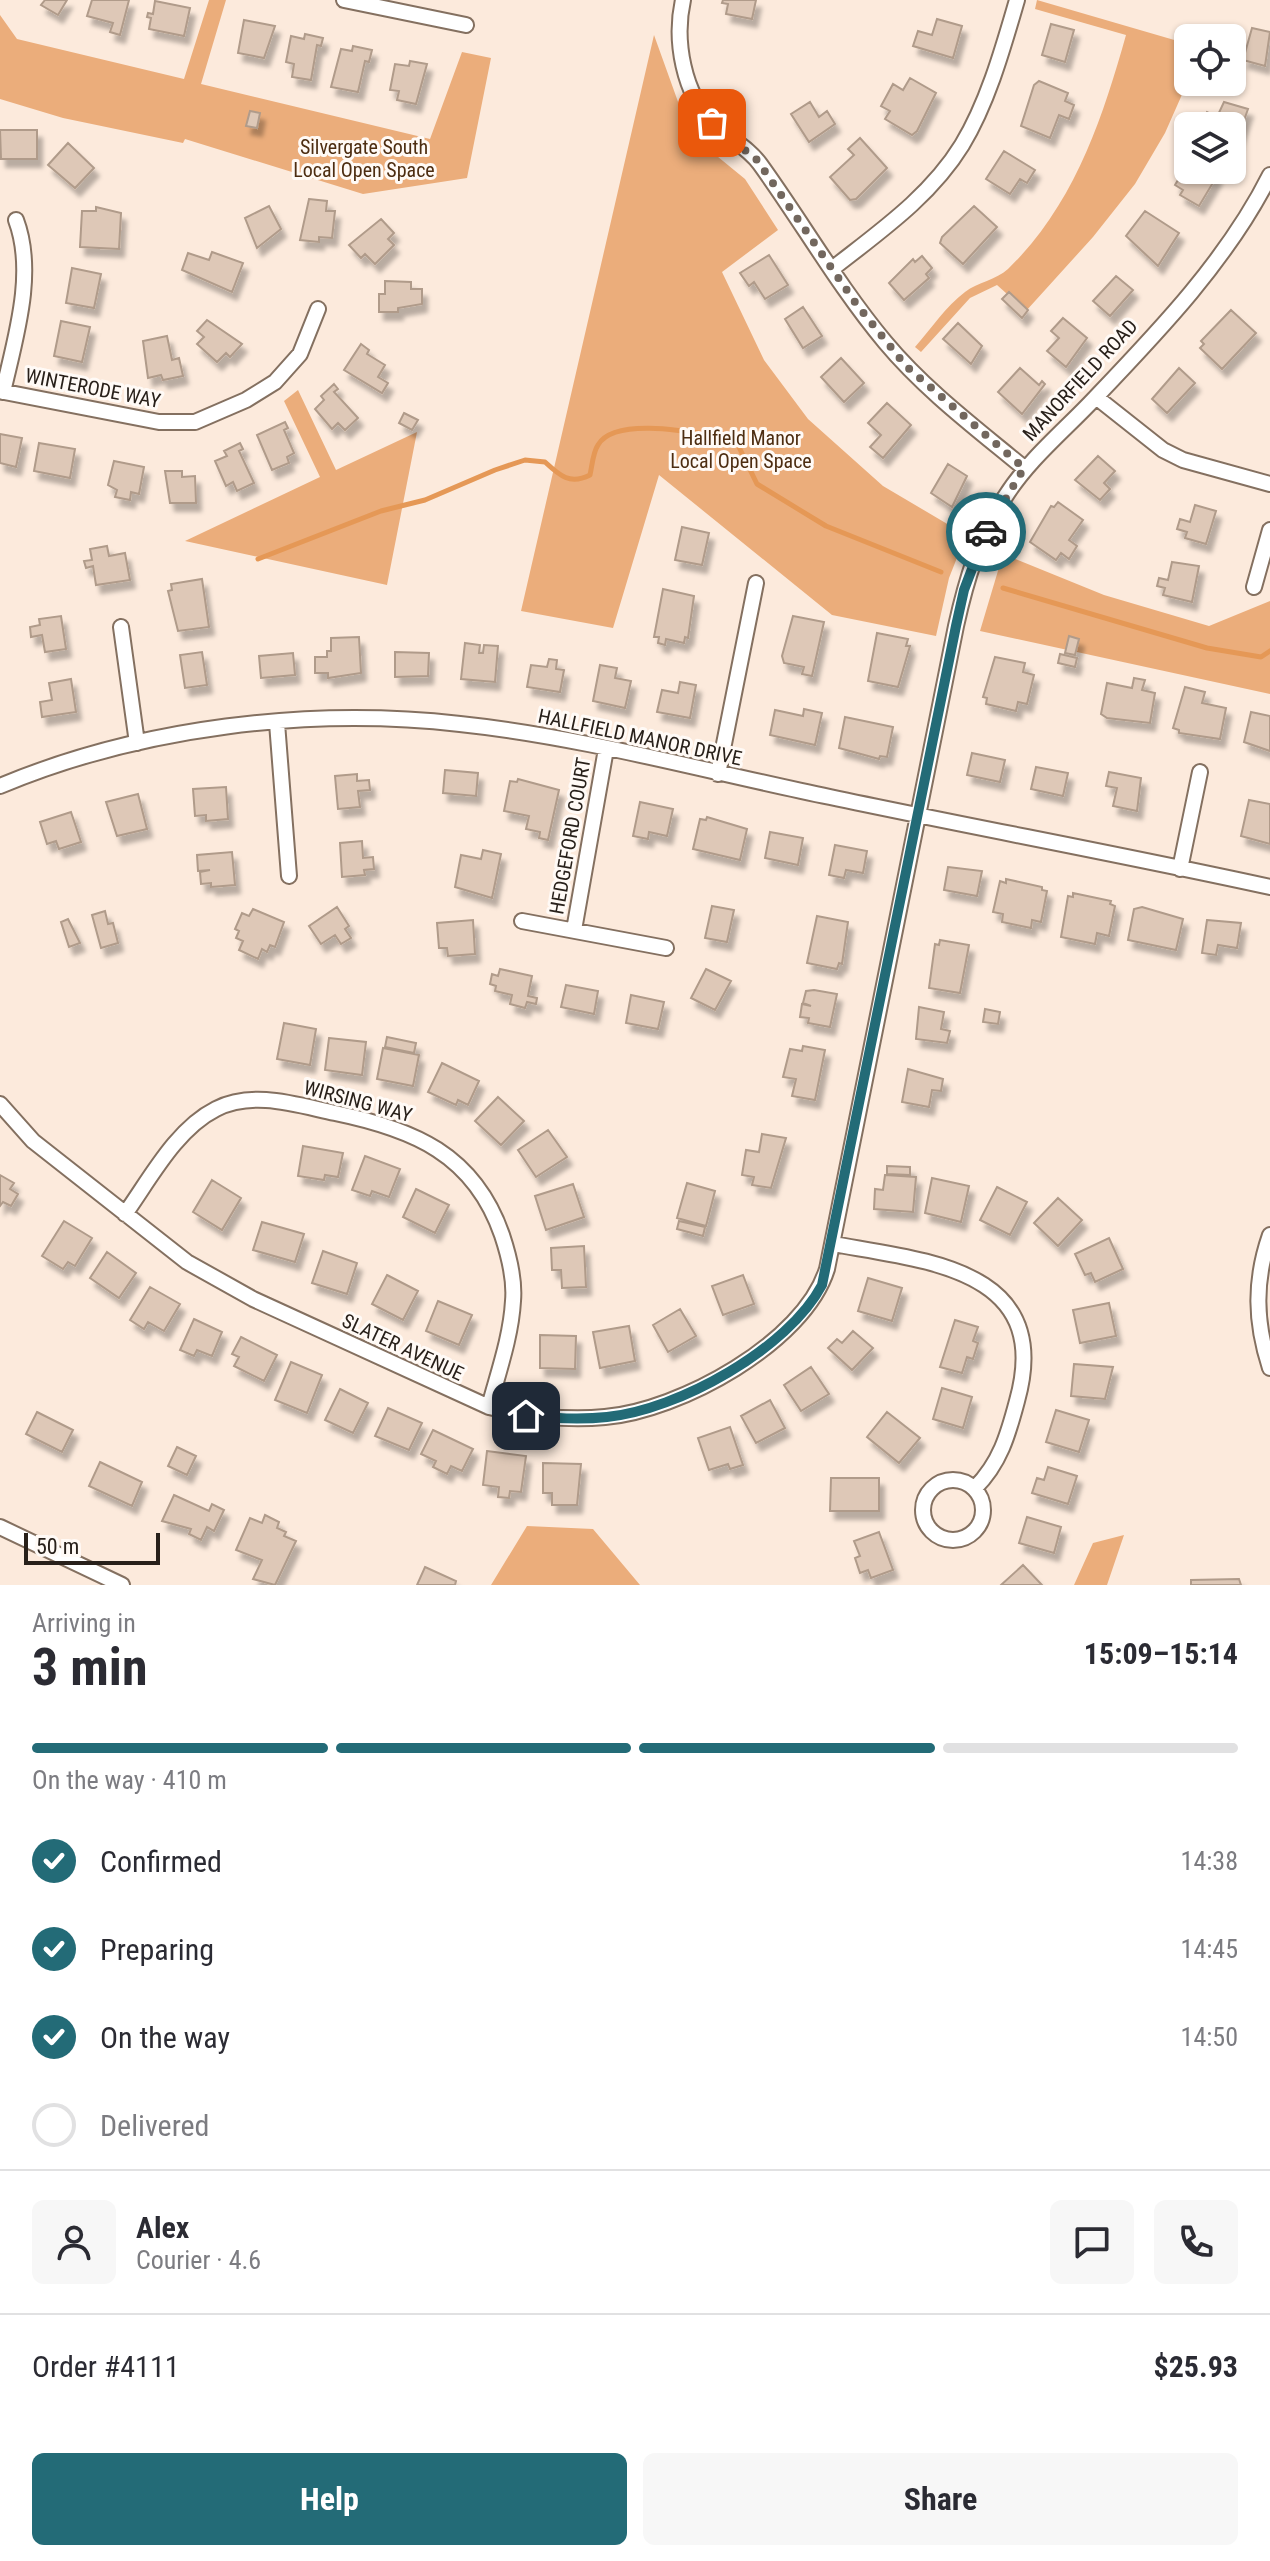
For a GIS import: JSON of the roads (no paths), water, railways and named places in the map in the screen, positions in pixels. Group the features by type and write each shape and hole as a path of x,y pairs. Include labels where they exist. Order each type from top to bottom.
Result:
{"street":[{"path":"344,0 382,4 466,25"},
{"path":"683,0 677,30 679,47 703,110 712,123 757,160 832,269 906,366 1024,468"},
{"path":"832,269 908,207 962,145 993,75 1017,0"},
{"name":"MANORFIELD ROAD","path":"833,1244 964,590 989,525 1024,468 1096,397 1188,295 1263,203 1270,175"},
{"path":"1,391 24,277 22,242 16,220"},
{"name":"WINTERODE WAY","path":"1,391 159,422 195,422 246,400 275,382 300,354 318,309"},
{"path":"1096,397 1163,450 1183,460 1270,484"},
{"path":"1254,587 1270,530"},
{"path":"718,774 756,583"},
{"path":"121,627 137,743"},
{"name":"HALLFIELD MANOR DRIVE","path":"0,786 137,743 277,723 343,718 459,724 606,749 1270,887"},
{"path":"277,723 289,876"},
{"name":"HEDGEFORD COURT","path":"574,930 606,749"},
{"path":"1180,869 1200,772"},
{"name":"HEDGEFORD COURT","path":"522,921 666,948"},
{"name":"WIRSING WAY","path":"125,1214 192,1125 219,1107 234,1102 280,1101 375,1121 414,1135 450,1158 470,1177 491,1208 505,1244 513,1301 489,1407"},
{"name":"SLATER AVENUE","path":"0,1104 33,1141 187,1262 253,1299 489,1407 526,1416 606,1417 682,1395 765,1347 800,1317 822,1285 833,1244"},
{"path":"1270,1235 1260,1270 1257,1302 1259,1326 1270,1368"},
{"path":"833,1244 961,1271 983,1282 1016,1320 1023,1344 1023,1381 999,1457 975,1488"},
{"path":"951,1480 975,1488 984,1511 973,1534 962,1540 937,1536 923,1516 929,1491 951,1480"},
{"path":"0,1527 122,1585"}],"waterway":[{"path":"258,559 381,511 425,500 525,460 545,462 566,478 583,478 590,475 596,448 608,436 641,428 735,439 757,484 826,526 941,572"},
{"path":"1003,588 1207,648 1261,657 1270,651"}],"park label":[{"name":"Silvergate South Local Open Space","path":"364,158"},
{"name":"Hallfield Manor Local Open Space","path":"741,450"}]}
